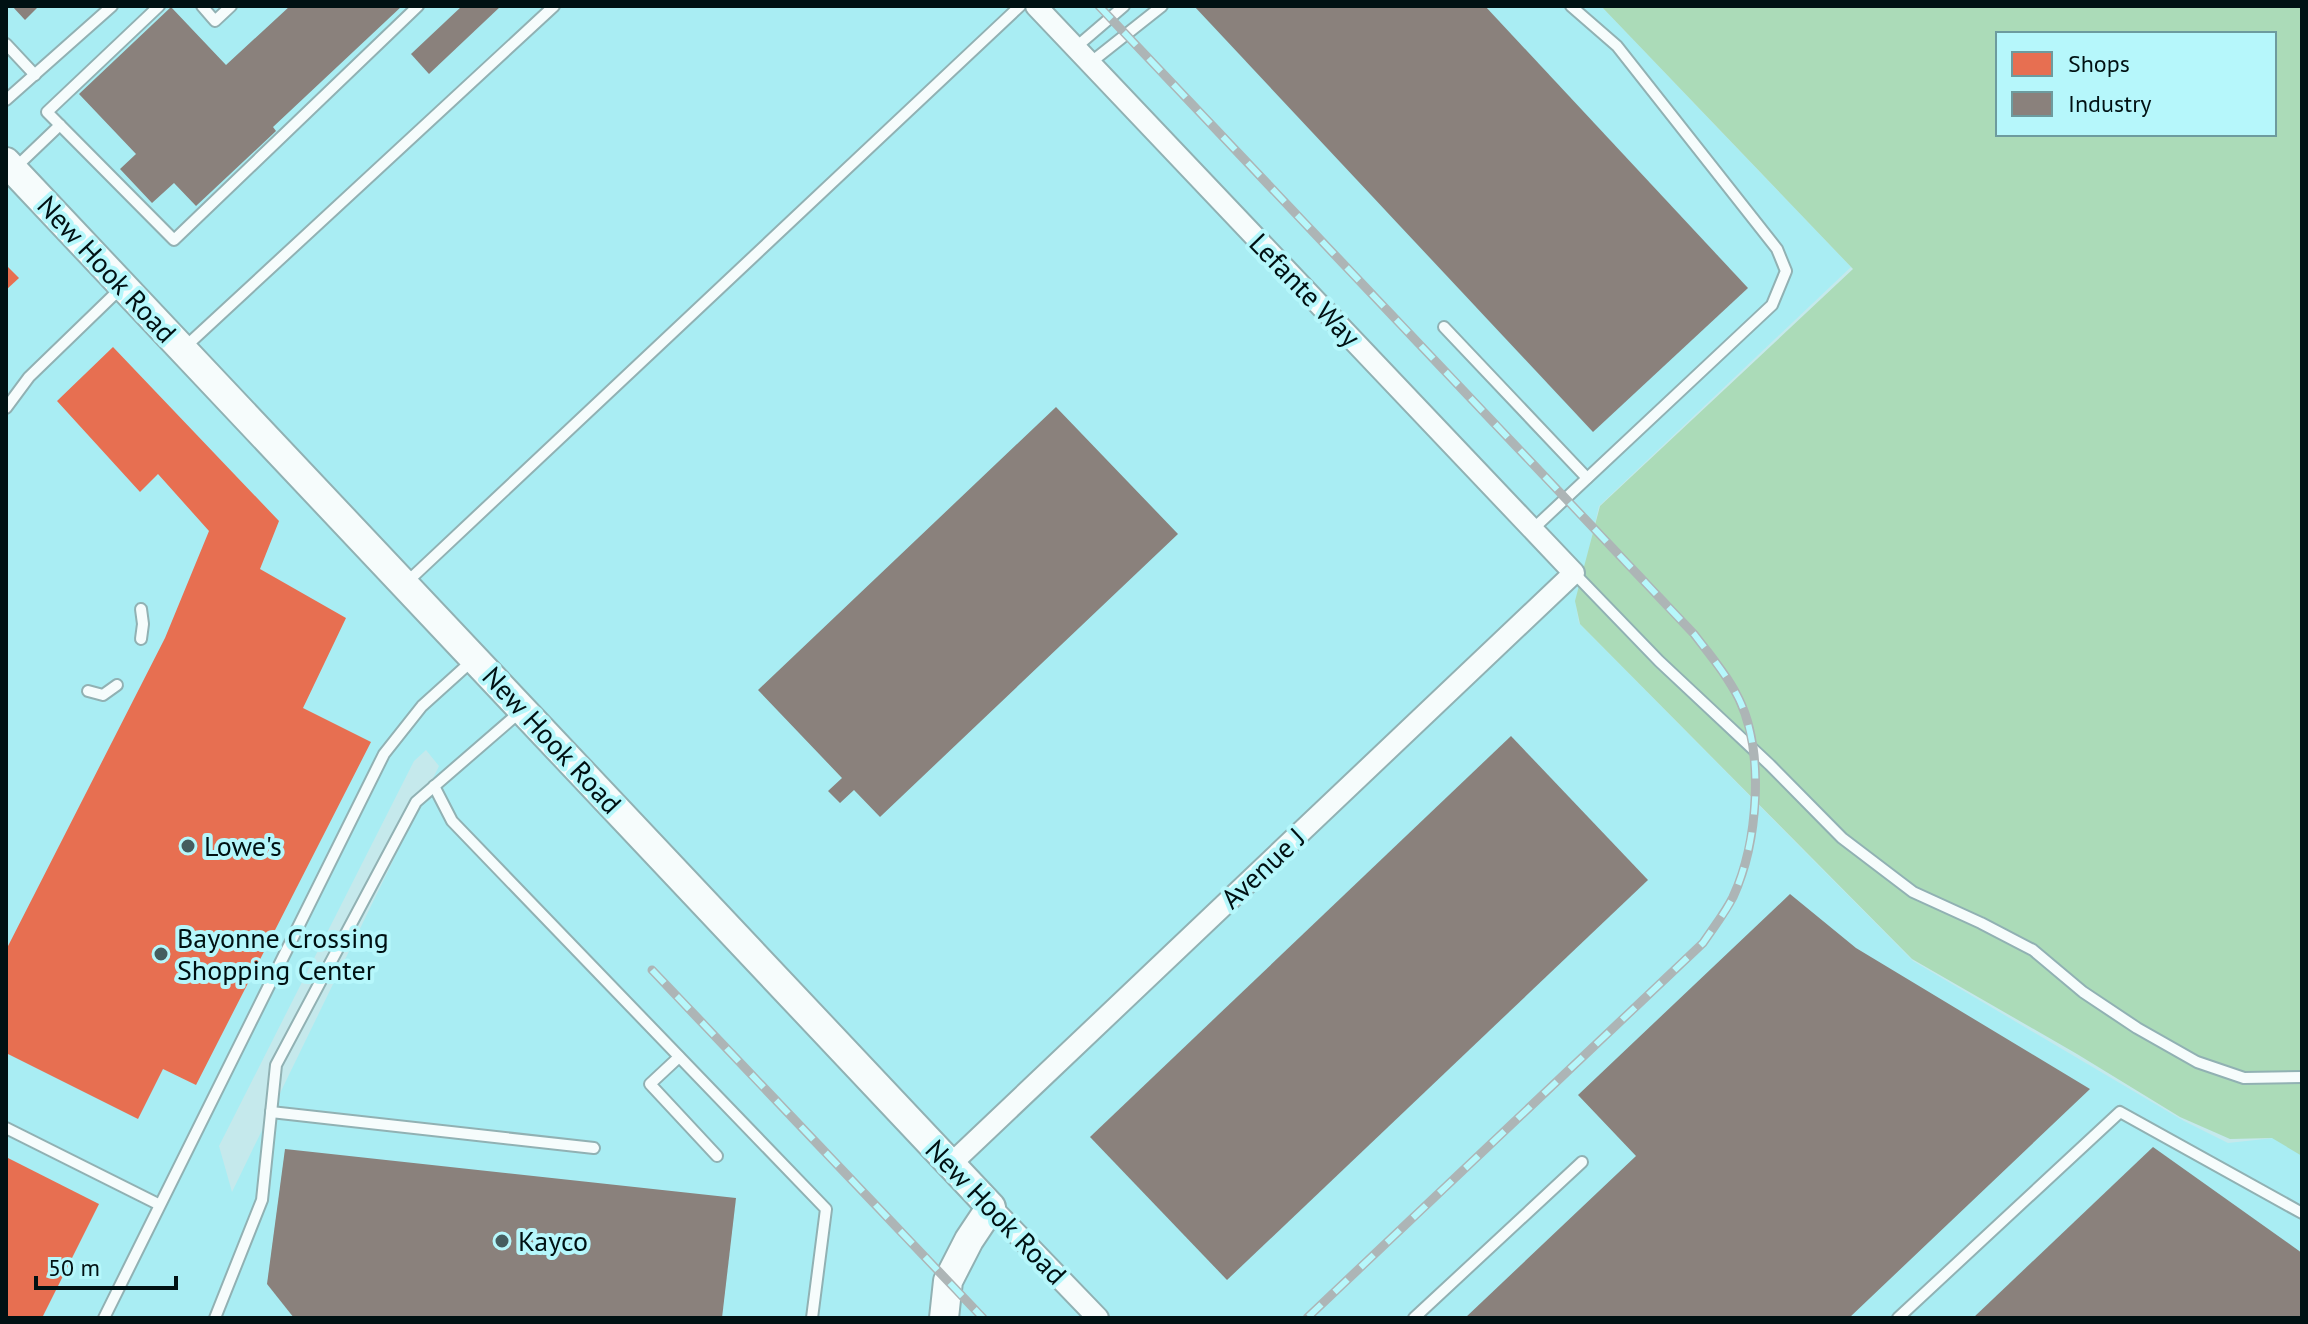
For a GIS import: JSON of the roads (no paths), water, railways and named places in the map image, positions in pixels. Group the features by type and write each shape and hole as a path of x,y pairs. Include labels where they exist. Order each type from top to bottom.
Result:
{"street":[{"name":"Lefante Way","path":"1036,6 1574,573"},
{"name":"New Hook Road","path":"10,166 1098,1318"},
{"name":"Avenue J","path":"951,1164 1574,573"},
{"path":"944,1318 948,1281 969,1240 991,1207"}],"lane":[{"path":"6,100 112,6"},
{"path":"159,6 47,112 174,240 418,6"},
{"path":"202,6 215,21 231,6"},
{"path":"183,349 554,6"},
{"path":"405,585 1020,6"},
{"path":"1075,48 1124,6"},
{"path":"1090,63 1162,6"},
{"path":"1533,529 1772,305 1786,271 1777,249 1617,46 1571,6"},
{"path":"6,44 35,75"},
{"path":"10,166 60,125"},
{"path":"6,408 29,377 123,285"},
{"path":"1444,327 1587,478"},
{"path":"1574,573 1659,661 1770,765 1842,838 1913,892 2033,950 2083,992 2137,1028 2197,1062 2244,1078 2302,1077"},
{"path":"141,609 141,639"},
{"path":"104,1318 384,754 422,706 474,658"},
{"path":"88,691 103,695 117,685"},
{"path":"215,1318 262,1200 276,1065 416,802 523,710"},
{"path":"434,786 452,821 826,1209 812,1318"},
{"path":"679,1057 650,1084 717,1156"},
{"path":"271,1112 594,1148"},
{"path":"1898,1318 2120,1112 2302,1213"},
{"path":"6,1128 158,1204"},
{"path":"1414,1318 1582,1162"}],"railway":[{"path":"1099,6 1694,634 1724,673 1739,699 1753,745 1753,825 1742,875 1723,915 1703,943 1307,1318"},
{"path":"652,970 983,1318"}],"place":[{"name":"Lowe's","path":"188,846"},
{"name":"Bayonne Crossing Shopping Center","path":"161,954"},
{"name":"Kayco","path":"502,1241"}]}
